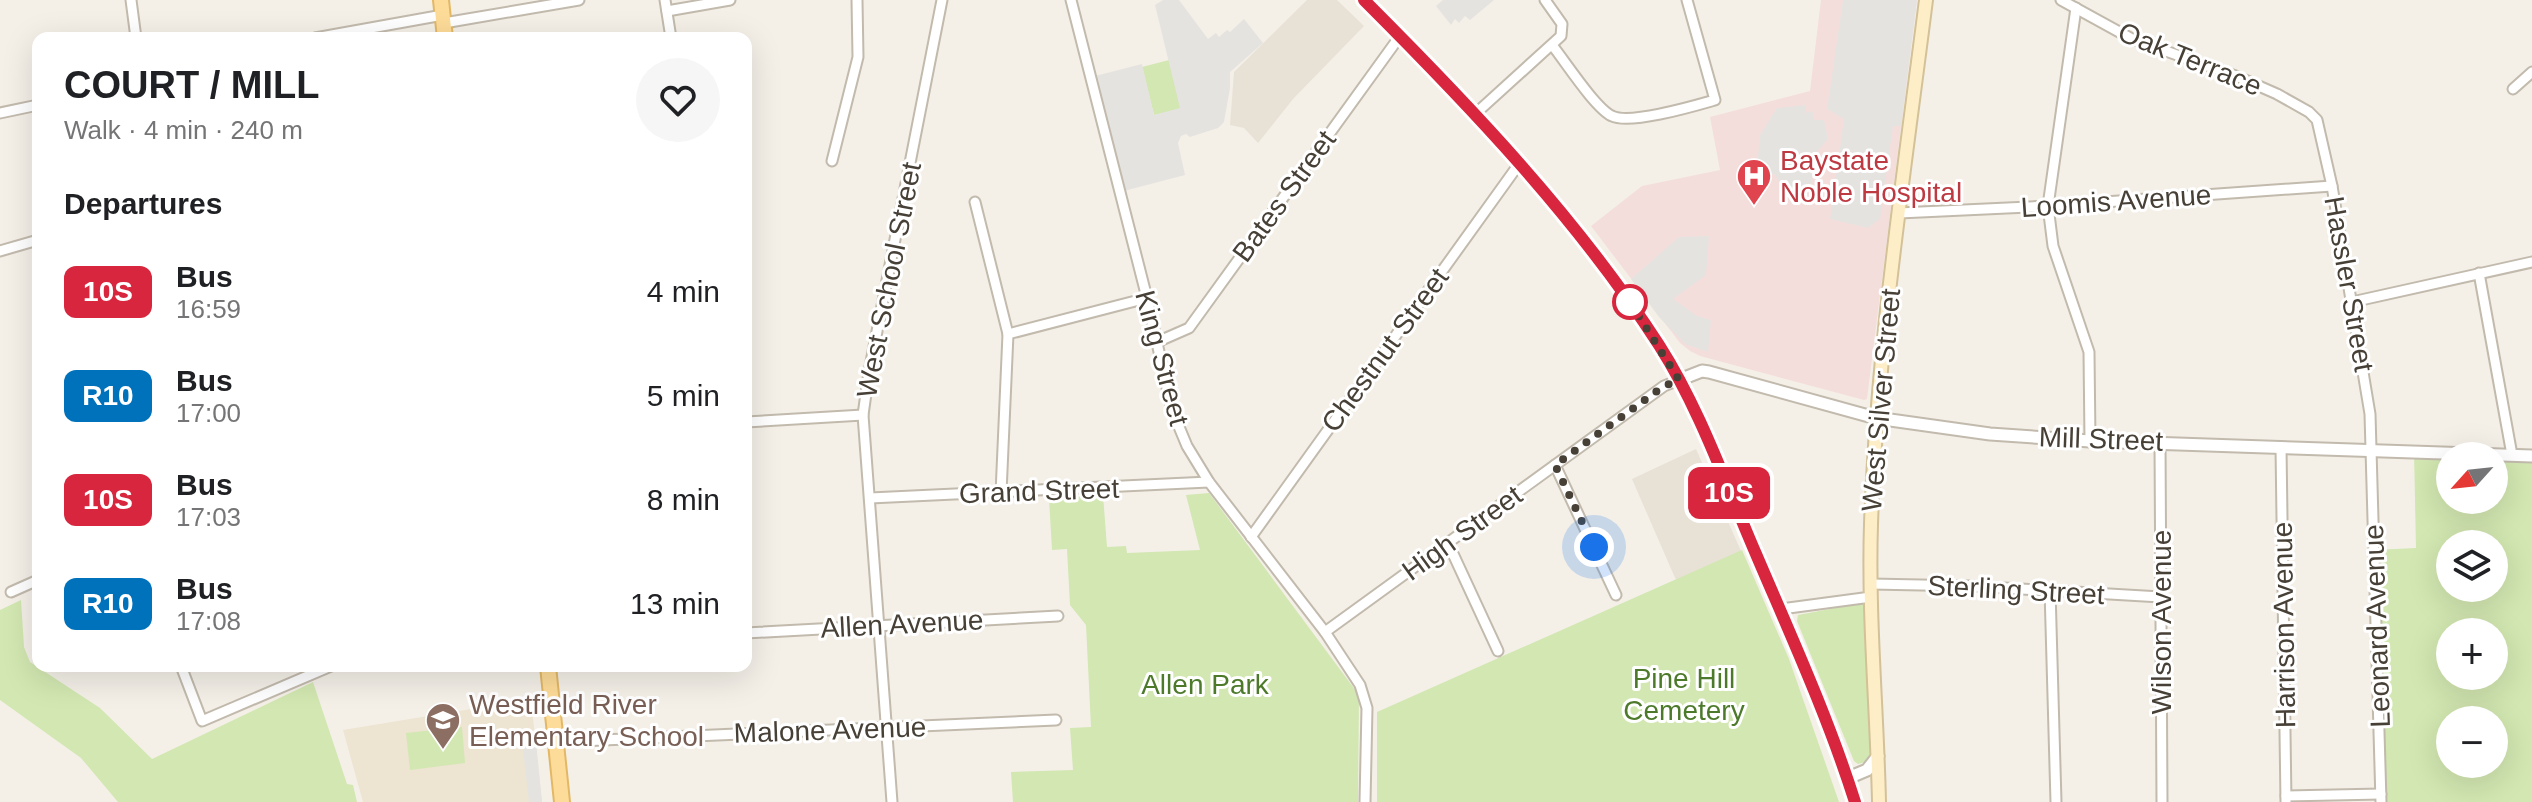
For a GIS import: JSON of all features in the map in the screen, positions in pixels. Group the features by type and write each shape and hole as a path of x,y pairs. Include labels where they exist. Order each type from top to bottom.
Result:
{"main road":[{"path":"1364,0 1519,164 1610,273 1660,346 1679,380 1781,609 1838,746 1855,802"},
{"name":"West Silver Street","path":"1879,802 1871,591 1876,418 1926,0"},
{"path":"549,672 562,802"}],"street":[{"path":"131,0 135,32"},
{"path":"355,32 579,0"},
{"path":"670,32 666,5 730,0"},
{"path":"832,161 858,57 857,0"},
{"name":"West School Street","path":"892,802 863,415 942,0"},
{"name":"King Street","path":"1071,0 1147,298 1172,410 1187,446 1209,482 1325,632 1360,685 1367,714 1365,802"},
{"path":"1474,115 1561,36 1562,24 1545,0"},
{"path":"1552,45 1608,115 1624,119 1685,110 1715,100 1687,0"},
{"name":"Oak Terrace","path":"2061,0 2132,39 2277,94 2317,120"},
{"path":"2076,8 2048,206 2053,246 2089,352 2090,441"},
{"name":"Bates Street","path":"1157,342 1189,328 1400,36"},
{"path":"2513,89 2532,72"},
{"path":"0,113 32,106"},
{"name":"Hassler Street","path":"2317,120 2352,302 2370,414 2372,449"},
{"name":"Chestnut Street","path":"1251,537 1519,164"},
{"name":"Loomis Avenue","path":"1899,213 2332,186"},
{"path":"975,202 1008,334 1001,493"},
{"path":"0,251 32,242"},
{"path":"2352,302 2532,262"},
{"path":"2479,273 2512,455"},
{"path":"1008,334 1147,298"},
{"name":"Mill Street","path":"1679,380 1696,372 1709,372 1876,418 1990,434 2090,441 2532,456"},
{"name":"High Street","path":"1325,632 1664,386 1679,380"},
{"path":"752,422 863,415"},
{"name":"Wilson Avenue","path":"2160,442 2162,802"},
{"name":"Harrison Avenue","path":"2281,447 2286,799"},
{"name":"Leonard Avenue","path":"2372,449 2381,798"},
{"path":"1555,465 1616,595"},
{"name":"Grand Street","path":"870,498 1209,482"},
{"path":"1448,543 1498,651"},
{"path":"11,592 32,583"},
{"path":"2050,590 2056,802"},
{"name":"Sterling Street","path":"1781,609 1871,591 2050,590 2161,597"},
{"name":"Allen Avenue","path":"752,633 1058,616"},
{"path":"183,672 202,721 308,672"},
{"name":"Malone Avenue","path":"557,742 1056,720"},
{"path":"1848,778 1867,770 1878,756"},
{"path":"2286,799 2381,798"}],"shaded area":[{"path":"1163,0 1179,0 1208,39 1216,33 1219,37 1227,30 1230,32 1244,19 1263,43 1230,72 1224,122 1218,128 1190,137 1186,134 1181,136 1178,143 1185,175 1120,192 1091,77 1142,64 1154,115 1180,108 1155,5"},
{"path":"1307,0 1337,0 1364,26 1293,99 1258,143 1244,128 1230,125 1234,72"},
{"path":"1443,0 1494,0 1470,20 1465,16 1459,23 1455,19 1451,25 1436,6"},
{"name":"Baystate Noble Hospital","path":"1821,0 1917,0 1867,399 1864,400 1690,351 1680,343 1591,226 1642,186 1720,170 1710,117 1810,91"},
{"path":"1843,0 1917,0 1901,126 1893,126 1880,219 1868,228 1830,219 1844,119 1827,109"},
{"path":"1806,105 1806,113 1813,111 1814,120 1824,120 1828,139 1815,154 1811,191 1781,185 1775,174 1756,177 1760,135 1777,108"},
{"path":"1709,236 1706,275 1673,299 1697,316 1711,320 1708,352 1685,344 1659,317 1631,279 1679,237"},
{"path":"1696,449 1741,551 1676,580 1632,479"},
{"name":"Westfield River Elementary School","path":"531,699 542,802 363,802 343,730"},
{"path":"535,731 542,802 529,802 521,733"}],"green space":[{"path":"1169,60 1181,109 1154,115 1142,67"},
{"path":"2414,451 2436,452 2436,514 2508,514 2508,455 2532,456 2532,802 2381,802 2374,550 2416,548"},
{"name":"Allen Park","path":"1209,493 1359,695 1358,802 1013,802 1011,772 1073,770 1070,728 1091,727 1086,625 1070,605 1067,549 1052,550 1049,498 1103,495 1107,547 1126,546 1127,553 1200,550 1186,495"},
{"name":"Pine Hill Cemetery","path":"1742,550 1789,659 1839,802 1377,802 1377,712"},
{"path":"21,600 24,647 32,663 32,672 45,672 100,708 152,759 313,682 347,784 353,785 357,802 118,802 81,758 0,700 0,610"},
{"path":"1862,603 1866,606 1870,751 1869,761 1858,764 1854,761 1797,621 1798,615"},
{"path":"462,727 465,763 410,770 406,733"}],"bus line":[{"name":"10S","path":"1364,0 1551,200 1610,273 1673,367 1789,628 1838,746 1855,802"}],"place":[{"name":"Baystate Noble Hospital","path":"1754,207"},
{"name":"Westfield River Elementary School","path":"443,751"}],"route":[{"path":"1594,547 1555,465 1664,386 1679,380 1630,302"}]}
